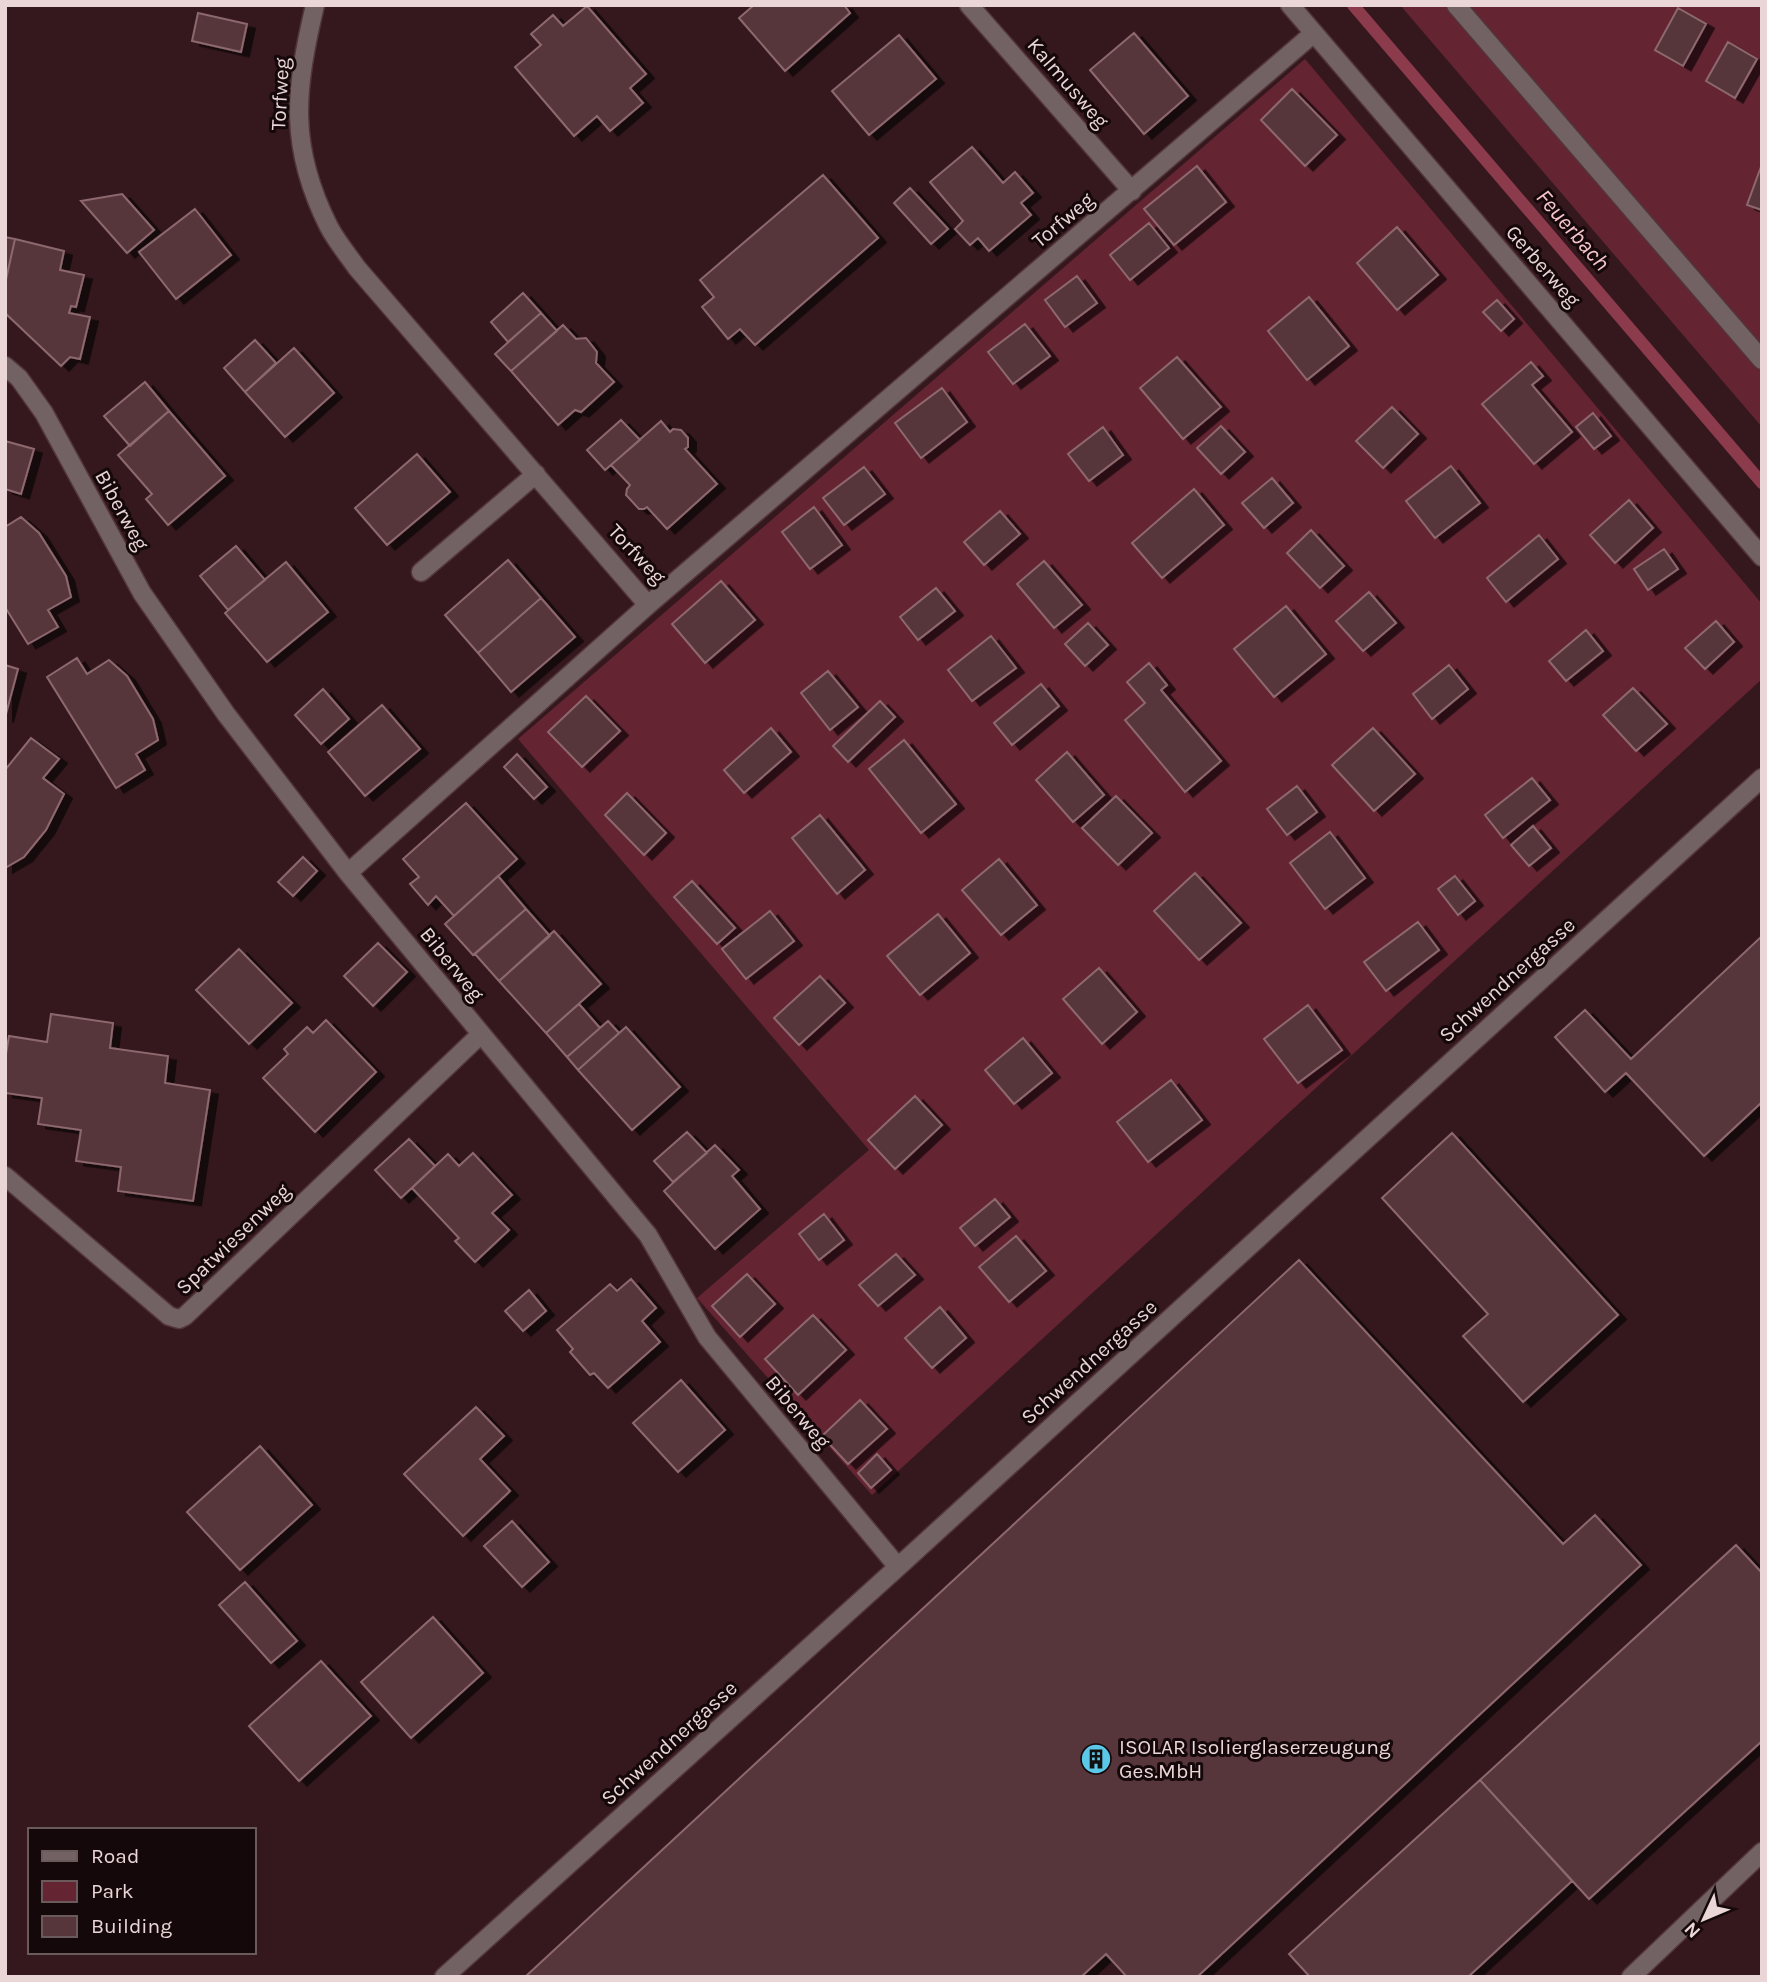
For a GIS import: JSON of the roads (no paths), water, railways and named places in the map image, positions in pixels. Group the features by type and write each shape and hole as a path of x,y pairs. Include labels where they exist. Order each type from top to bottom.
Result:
{"street":[{"name":"Torfweg","path":"315,5 305,50 298,108 300,144 311,185 330,229 357,268 648,605 1314,33"},
{"name":"Kalmusweg","path":"969,5 1132,191"},
{"name":"Gerberweg","path":"1290,5 1762,557"},
{"path":"1456,5 1762,360"},
{"name":"Biberweg","path":"5,366 19,378 44,413 142,593 226,714 348,873 648,1235 707,1337 898,1567"},
{"path":"421,572 536,474"},
{"path":"348,873 648,605"},
{"name":"Schwendnergasse","path":"444,1977 898,1567 1762,778"},
{"name":"Spatwiesenweg","path":"5,1176 169,1316 179,1319 481,1034"},
{"path":"1632,1977 1762,1852"}],"waterway":[{"name":"Feuerbach","path":"1353,5 1762,483"}],"place":[{"name":"ISOLAR Isolierglaserzeugung Ges.MbH","path":"1096,1759"}]}
